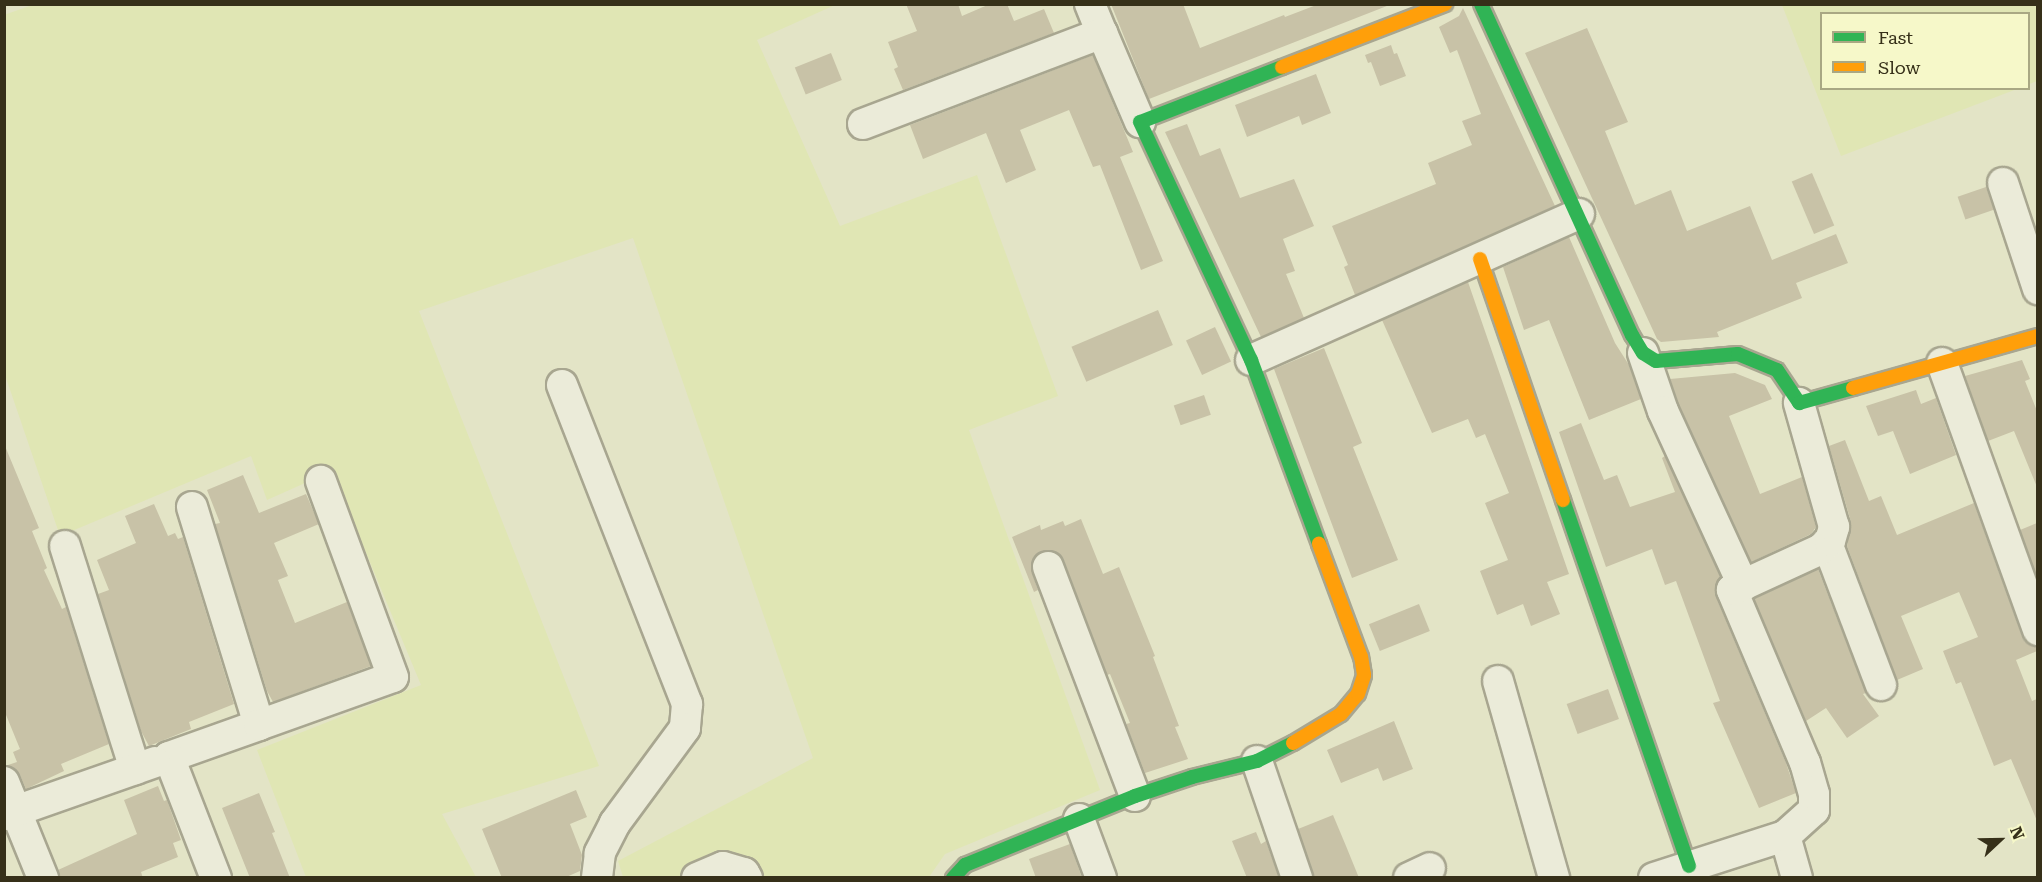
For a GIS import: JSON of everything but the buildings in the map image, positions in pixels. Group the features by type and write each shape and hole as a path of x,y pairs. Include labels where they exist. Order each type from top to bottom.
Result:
{"street":[{"path":"962,873 1135,796 1192,777 1257,761 1301,739 1341,714 1358,694 1364,675 1361,657 1251,360 1140,122 1090,4"},
{"path":"1140,122 1445,4"},
{"path":"1481,4 1579,214 1632,335 1643,352 1663,411 1743,585"},
{"path":"863,124 1102,33"},
{"path":"2003,183 2037,289"},
{"path":"1251,360 1579,214"},
{"path":"1480,259 1689,866"},
{"path":"1799,403 2037,336"},
{"path":"1643,352 1656,361 1738,354 1777,370 1799,403 1834,527 1827,543 1821,549 1732,590 1805,763 1814,794 1814,810 1785,836 1654,878"},
{"path":"1942,363 2037,630"},
{"path":"562,385 687,704 685,728 615,823 600,853 597,878"},
{"path":"10,814 393,676 321,481"},
{"path":"192,507 259,725"},
{"path":"1827,543 1881,685"},
{"path":"65,546 135,769"},
{"path":"1048,567 1135,796"},
{"path":"1497,681 1554,878"},
{"path":"169,757 216,878"},
{"path":"1257,761 1297,878"},
{"path":"4,782 10,814 44,878"},
{"path":"1079,819 1101,878"},
{"path":"1785,836 1797,878"},
{"path":"697,878 723,867 744,873 747,878"}],"green space":[{"path":"35,4 835,5 757,40 840,226 977,175 1058,396 969,430 1100,790 945,854 929,877 623,877 618,861 813,758 633,238 419,311 599,766 442,814 476,877 306,877 257,750 421,685 332,471 267,500 251,456 60,536 5,375 4,15"},
{"path":"1782,5 2037,5 2037,81 2030,84 2030,12 1820,12 1820,90 2014,90 1841,156"}],"traffic: fast":[{"path":"1481,4 1632,335 1643,353 1656,361 1738,354 1777,370 1799,403 1853,388"},
{"path":"1282,67 1140,122 1251,360 1319,544"},
{"path":"1563,500 1689,866"},
{"path":"953,878 965,865 1135,796 1192,777 1257,761 1293,743"}],"traffic: slow":[{"path":"1282,67 1445,4"},
{"path":"1480,259 1563,500"},
{"path":"1853,388 2038,336"},
{"path":"1293,743 1341,714 1358,694 1364,675 1361,657 1319,544"}]}
